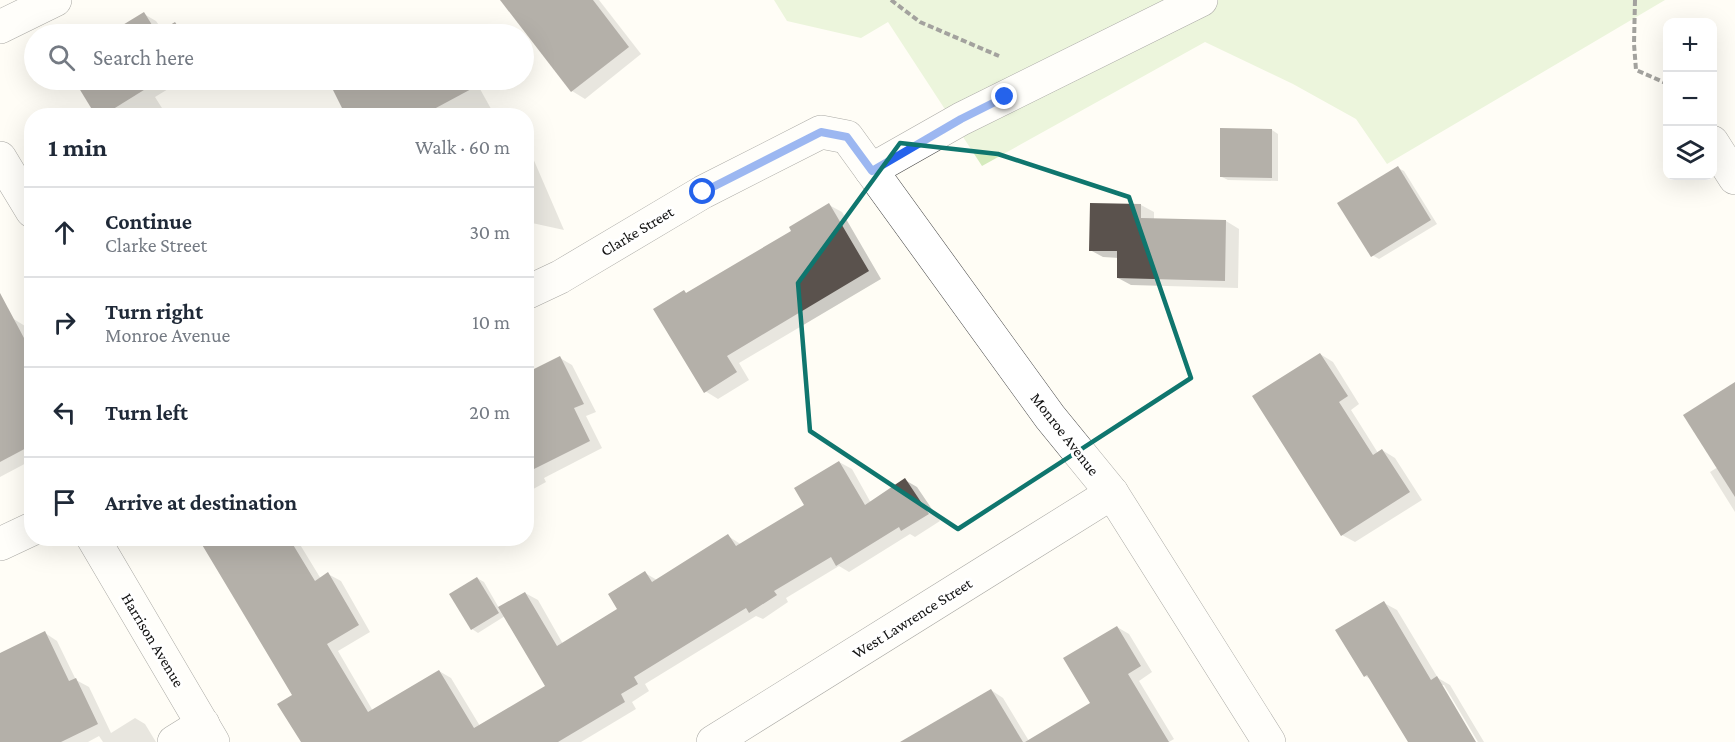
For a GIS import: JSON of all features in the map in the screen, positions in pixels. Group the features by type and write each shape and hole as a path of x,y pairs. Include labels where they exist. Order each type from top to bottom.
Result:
{"street":[{"path":"0,27 55,0"},
{"path":"872,171 961,119 1201,0"},
{"name":"Clarke Street","path":"534,289 560,277 703,192 821,132 847,137"},
{"name":"Monroe Avenue","path":"847,137 1050,417 1112,493 1255,737"},
{"path":"1717,148 1735,178"},
{"path":"0,158 24,198"},
{"name":"West Lawrence Street","path":"713,742 1112,493"},
{"path":"0,544 24,533"},
{"name":"Harrison Avenue","path":"98,546 208,733"},
{"path":"174,742 208,733"}],"path":[{"path":"891,0 920,22 1046,76"},
{"path":"1635,0 1636,70 1663,82"}],"highlighted area":[{"path":"900,143 998,154 1129,197 1191,378 958,529 810,431 798,283"}],"green space":[{"path":"774,0 1665,0 1387,164 1356,119 1293,84 1205,42 982,166 888,22 861,38 787,21"}],"building":[{"path":"500,0 593,0 629,47 571,92 534,44 534,24 519,24"},
{"path":"144,12 151,24 124,24"},
{"path":"80,90 144,90 115,108 91,108"},
{"path":"333,90 469,90 436,108 342,108"},
{"path":"1220,128 1272,129 1272,178 1220,177"},
{"path":"1398,166 1431,220 1371,257 1337,203"},
{"path":"829,203 869,271 727,356 737,372 704,393 653,309 684,290 686,293 791,231 789,227"},
{"path":"1090,203 1141,204 1141,218 1226,220 1225,281 1117,278 1117,251 1089,251"},
{"path":"0,293 24,338 24,449 0,462"},
{"path":"1320,353 1348,396 1339,402 1373,455 1382,449 1410,492 1341,536 1252,396"},
{"path":"560,356 584,404 574,408 590,441 534,469 534,369"},
{"path":"1735,382 1735,497 1683,415"},
{"path":"839,461 865,505 905,478 929,514 901,531 899,527 836,566 831,557 774,591 777,595 749,613 746,608 634,677 638,684 621,694 625,702 558,742 301,742 277,704 292,695 203,546 294,546 315,581 328,572 359,625 327,644 368,712 439,670 474,728 545,686 498,607 525,592 557,646 617,609 608,594 645,571 652,582 728,534 736,546 804,505 794,488"},
{"path":"477,577 499,613 471,630 449,594"},
{"path":"1384,601 1431,680 1437,676 1476,742 1408,742 1367,675 1364,677 1335,630"},
{"path":"1117,626 1141,666 1128,674 1169,742 1025,742 1090,703 1063,658"},
{"path":"45,631 69,681 76,678 98,724 61,742 0,742 0,653"},
{"path":"991,689 1023,742 900,742"}],"route":[{"path":"703,192 821,132 847,137 872,171 961,119 1005,97"}]}
